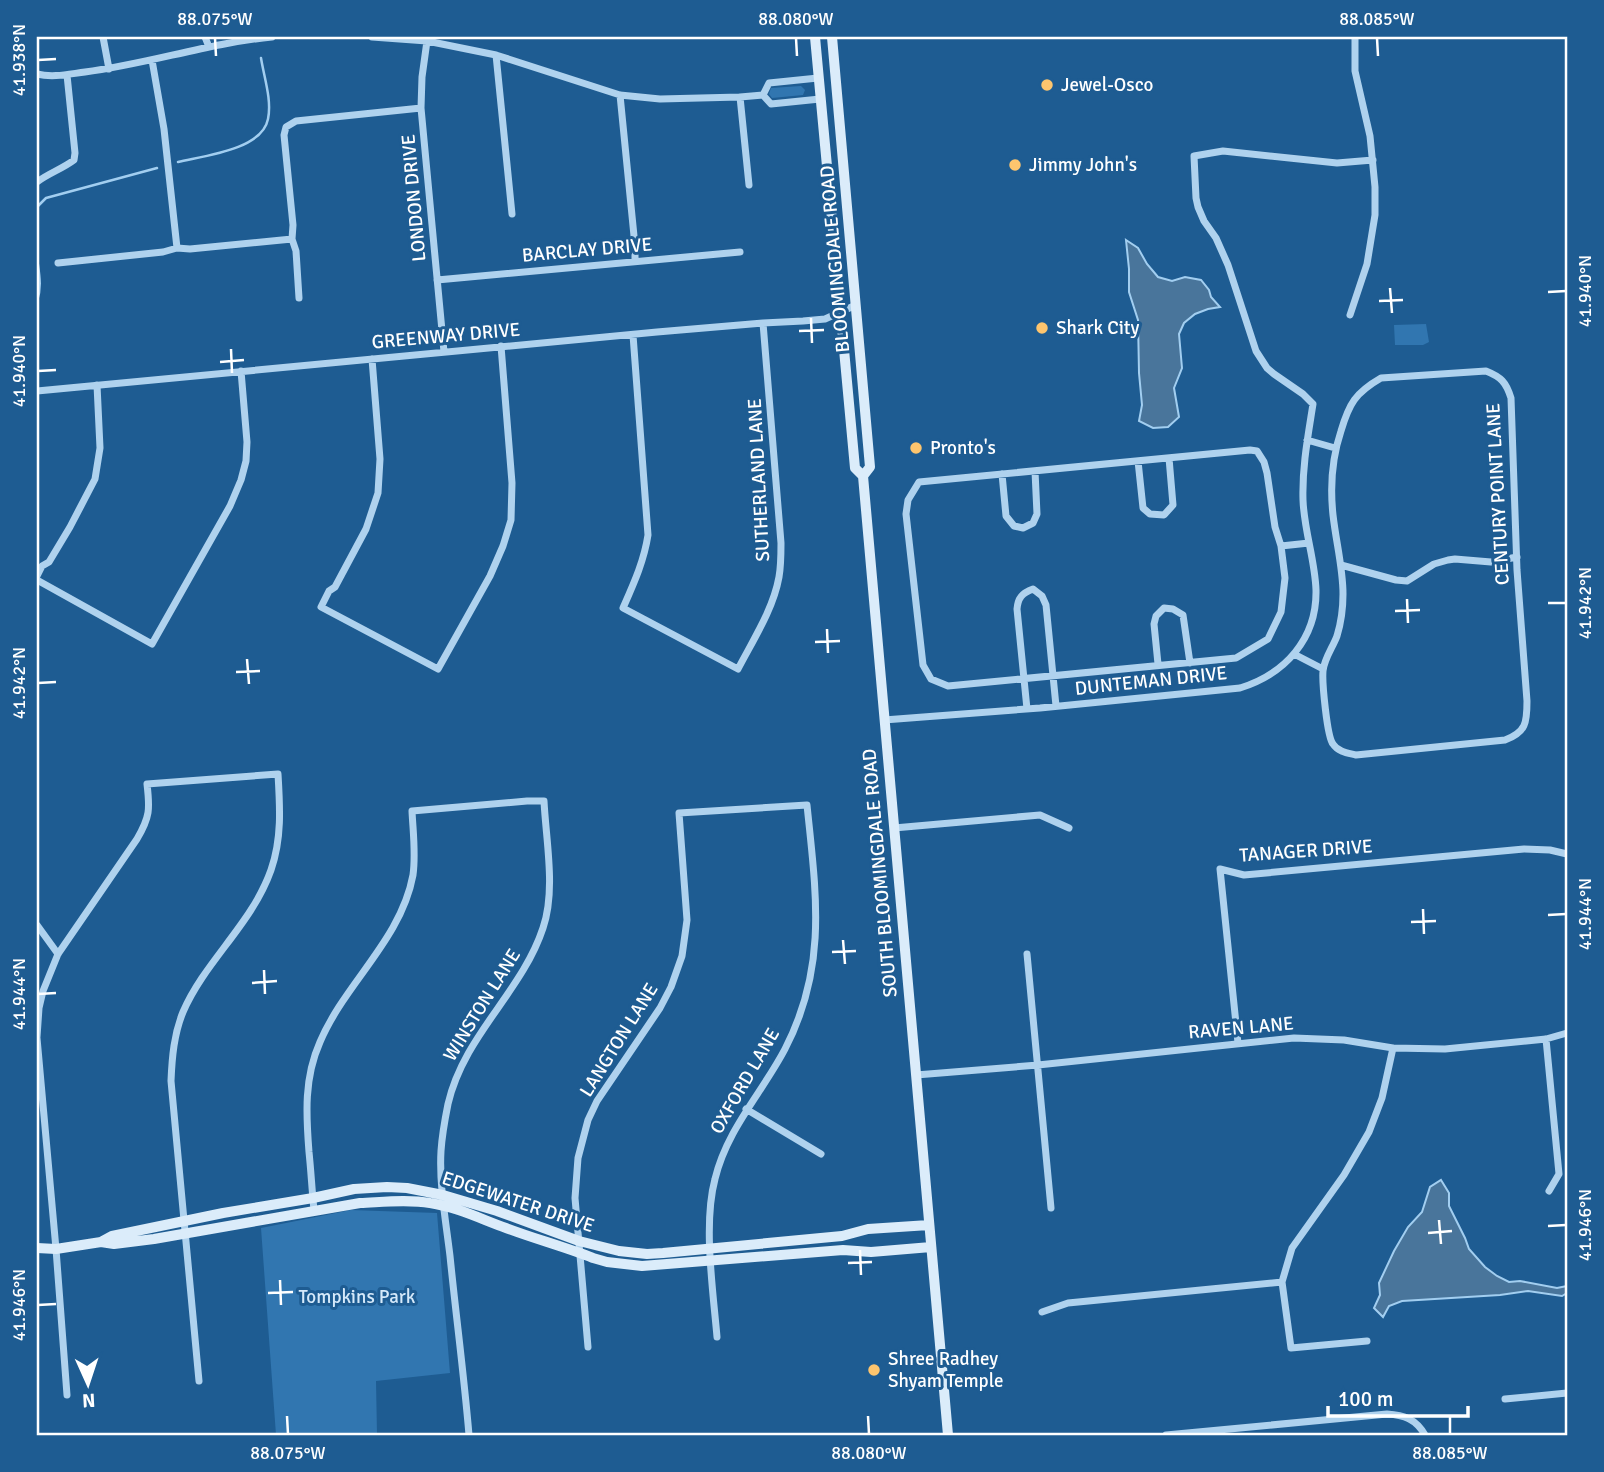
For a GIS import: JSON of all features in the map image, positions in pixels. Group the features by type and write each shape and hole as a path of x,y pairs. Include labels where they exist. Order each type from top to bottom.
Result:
{"main road":[{"name":"BLOOMINGDALE ROAD","path":"815,37 840,312"},
{"name":"BLOOMINGDALE ROAD","path":"832,37 870,467 863,476"},
{"name":"SOUTH BLOOMINGDALE ROAD","path":"840,312 855,468 863,476 947,1435"},
{"name":"EDGEWATER DRIVE","path":"101,1242 112,1236 184,1221 354,1189 387,1187 407,1188 444,1200 497,1211 580,1247 607,1262 642,1266 843,1250 871,1252 931,1247"},
{"name":"EDGEWATER DRIVE","path":"37,1248 56,1249 101,1242 114,1244 360,1203 444,1200"},
{"name":"EDGEWATER DRIVE","path":"580,1247 647,1254 842,1236 869,1229 929,1225"}],"street":[{"path":"103,37 109,69"},
{"path":"205,37 209,47"},
{"path":"37,74 48,77 109,69 209,47 272,37"},
{"path":"372,37 427,41 496,55 620,95 660,99 762,95"},
{"path":"1350,315 1367,264 1375,215 1373,160 1356,80 1355,37"},
{"name":"LONDON DRIVE","path":"427,41 421,108 444,352"},
{"path":"496,55 512,214"},
{"path":"152,60 164,129 177,248"},
{"path":"37,181 74,160 67,75"},
{"path":"762,95 769,83 818,78"},
{"path":"620,95 635,261"},
{"path":"762,95 771,104 820,99"},
{"path":"740,97 749,185"},
{"path":"299,298 284,135 286,127 296,121 421,108"},
{"name":"DUNTEMAN DRIVE","path":"884,720 1240,688 1267,677 1294,654 1305,638 1314,614 1316,590 1303,501 1304,461 1313,404 1274,374 1256,351 1228,265 1198,207 1194,156 1223,151 1337,163 1373,160"},
{"path":"58,263 163,252 177,248 292,239"},
{"name":"BARCLAY DRIVE","path":"437,280 740,252"},
{"name":"GREENWAY DRIVE","path":"37,391 501,346 825,319 856,305"},
{"name":"SUTHERLAND LANE","path":"633,335 648,535 640,570 623,608 738,669 770,606 781,561 763,323"},
{"path":"372,359 380,459 378,493 366,529 335,587 329,591 321,607 438,669 494,567 510,520 513,483 501,346"},
{"name":"CENTURY POINT LANE","path":"1486,371 1499,376 1507,385 1511,398 1517,557 1527,714 1524,726 1517,735 1505,740 1356,755 1345,753 1333,745 1328,733 1323,669 1338,634 1343,608 1343,581 1333,514 1332,480 1335,449 1354,398 1381,378 1486,371"},
{"path":"97,385 100,448 94,479 70,527 49,562 42,566 37,578 152,644 230,506 241,480 247,442 241,372"},
{"path":"1307,440 1335,449"},
{"path":"1250,450 1257,452 1267,473 1285,578 1281,611 1268,639 1236,658 948,685 931,679 923,665 906,514 908,500 919,482 1138,461 1250,450"},
{"path":"1138,461 1143,508 1150,514 1164,515 1173,505 1168,458"},
{"path":"1002,474 1006,516 1014,526 1023,528 1033,523 1037,514 1035,471"},
{"path":"1281,546 1308,543"},
{"path":"1341,565 1406,581 1434,564 1448,560 1491,562 1517,557"},
{"path":"1027,709 1017,609 1018,599 1033,589 1042,596 1046,605 1056,706"},
{"path":"1158,664 1154,624 1156,616 1164,608 1173,609 1183,615 1190,663"},
{"path":"1294,654 1323,669"},
{"path":"67,1395 37,1037 43,991 58,954 147,822 150,805 146,784 278,774 279,832 270,872 246,917 190,997 181,1018 172,1059 171,1081 199,1381"},
{"name":"WINSTON LANE","path":"313,1198 306,1108 312,1065 329,1024 387,937 407,898 414,869 412,811 544,801 549,886 545,921 536,947 525,967 468,1051 447,1108 441,1151 469,1435"},
{"name":"OXFORD LANE","path":"679,813 807,805 817,906 812,970 802,1008 786,1047 746,1108 724,1151 714,1179 709,1213 717,1337"},
{"name":"LANGTON LANE","path":"589,1347 576,1210 575,1178 578,1158 588,1120 597,1101 660,1007 671,987 682,956 687,920 679,813"},
{"path":"894,828 1041,816 1069,828"},
{"name":"TANAGER DRIVE","path":"1238,1043 1220,869 1244,875 1524,849 1567,854"},
{"path":"37,925 58,954"},
{"path":"1027,954 1051,1208"},
{"name":"RAVEN LANE","path":"916,1075 1294,1038 1345,1040 1393,1048 1445,1049 1546,1039 1567,1033"},
{"path":"1546,1039 1559,1174 1549,1191"},
{"path":"1367,1341 1291,1348 1282,1282 1292,1248 1344,1175 1369,1132 1382,1098 1393,1048"},
{"path":"746,1108 821,1154"},
{"path":"313,1198 314,1210"},
{"path":"1042,1312 1068,1303 1282,1282"},
{"path":"1506,1399 1567,1393"},
{"path":"1166,1435 1387,1414 1405,1416 1425,1435"}],"green space":[{"path":"801,86 805,90 803,95 772,98 769,94 771,88"},
{"path":"1426,324 1429,342 1423,345 1395,345 1394,325"},
{"name":"Tompkins Park","path":"351,1210 437,1213 450,1373 376,1381 377,1435 276,1435 261,1228"}],"shaded area":[{"path":"1126,240 1138,248 1158,277 1172,281 1185,277 1201,280 1220,307 1195,314 1184,323 1179,334 1182,368 1174,388 1179,417 1168,427 1153,428 1139,421 1142,405 1138,320 1129,292"},
{"path":"1441,1180 1449,1193 1449,1206 1469,1249 1485,1267 1509,1282 1520,1281 1557,1288 1567,1286 1567,1293 1562,1296 1528,1291 1402,1301 1389,1306 1383,1317 1374,1308 1380,1295 1379,1283 1408,1227 1422,1212 1430,1187"}],"waterway":[{"path":"178,162 230,150 255,138 263,130 268,119 269,104 261,58"},
{"path":"37,207 46,198 157,168"},
{"path":"37,258 40,285 37,301"}],"place":[{"name":"Jewel-Osco","path":"1047,85"},
{"name":"Jimmy John's","path":"1015,165"},
{"name":"Shark City","path":"1042,328"},
{"name":"Pronto's","path":"916,448"},
{"name":"Shree Radhey Shyam Temple","path":"874,1370"}]}
